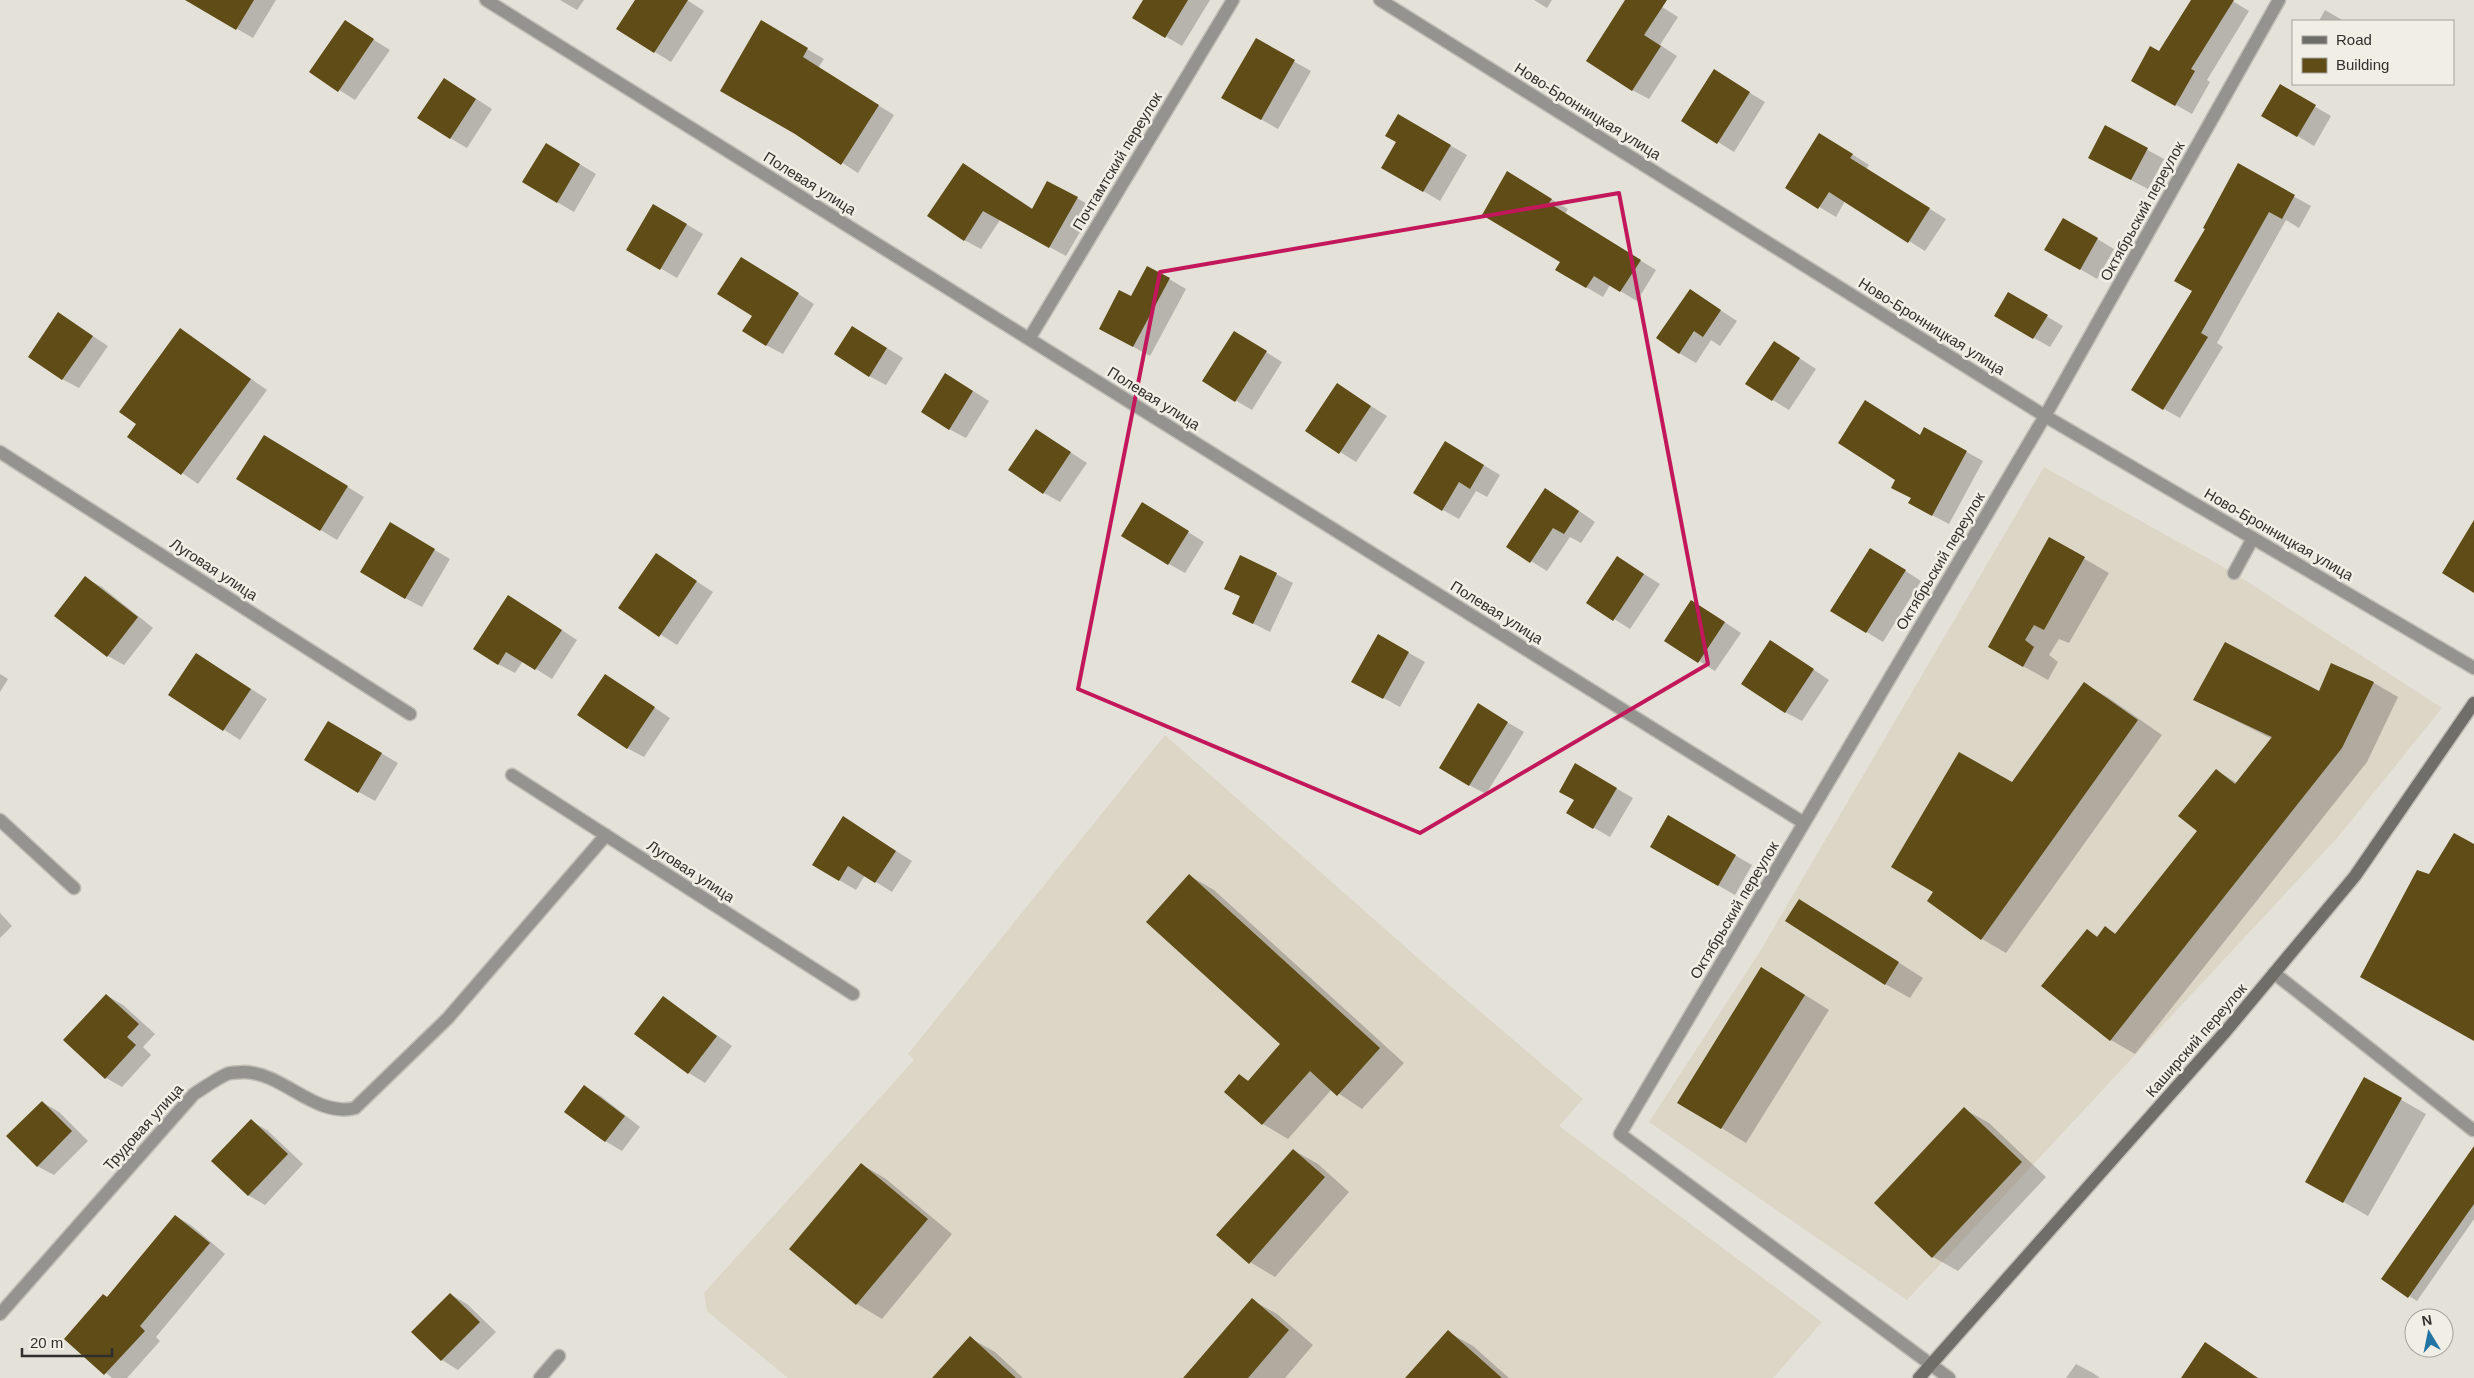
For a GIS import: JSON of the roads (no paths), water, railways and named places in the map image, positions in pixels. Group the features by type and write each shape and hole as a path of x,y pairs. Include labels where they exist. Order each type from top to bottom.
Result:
{"main road":[{"name":"Каширский переулок","path":"1919,1378 2226,1031 2355,876 2474,703"}],"street":[{"name":"Полевая улица","path":"486,0 1804,823"},
{"name":"Почтамтский переулок","path":"1029,339 1232,0"},
{"name":"Ново-Бронницкая улица","path":"1380,0 2045,416 2474,668"},
{"name":"Октябрьский переулок","path":"1932,1365 1620,1134 2045,416 2279,0"},
{"name":"Луговая улица","path":"0,452 410,714"},
{"path":"2234,573 2253,538"},
{"name":"Луговая улица","path":"512,775 853,994"},
{"path":"0,820 74,888"},
{"name":"Трудовая улица","path":"0,1314 194,1094 229,1073 255,1072 283,1084 316,1103 342,1111 355,1108 448,1018 606,835"},
{"path":"2274,973 2474,1130"},
{"path":"540,1378 559,1356"},
{"path":"1932,1365 1949,1378"}]}
